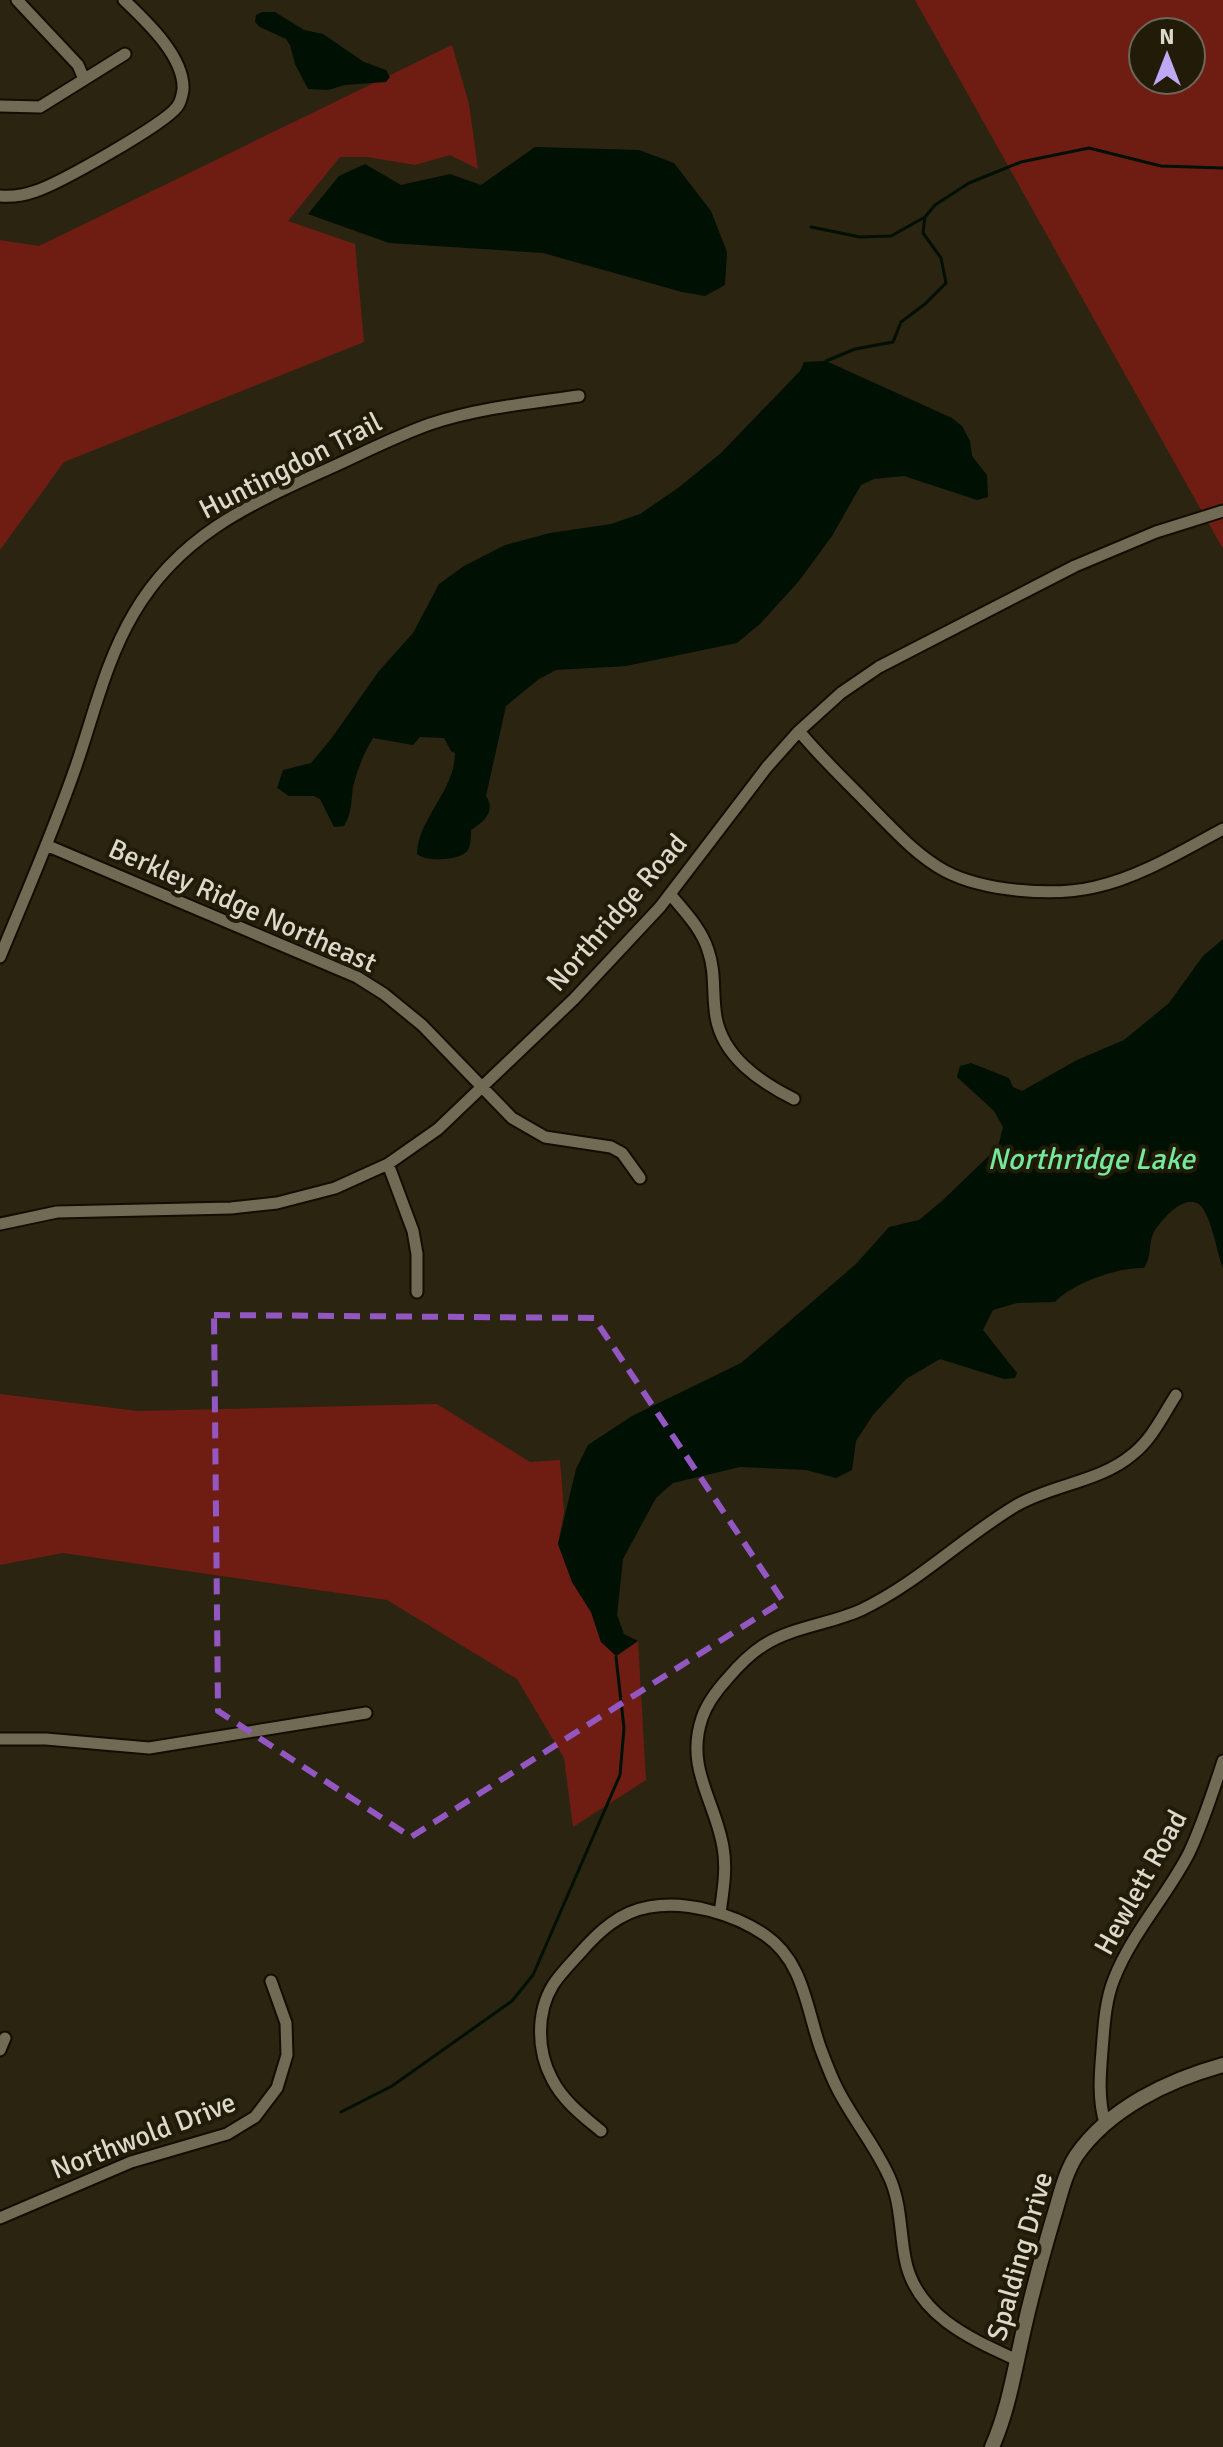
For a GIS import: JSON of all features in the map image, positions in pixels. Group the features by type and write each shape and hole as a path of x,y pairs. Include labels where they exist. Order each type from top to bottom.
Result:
{"street":[{"path":"17,0 78,65 84,79"},
{"path":"0,196 20,195 53,184 149,129 176,109 183,87 175,61 149,23 124,0"},
{"path":"0,106 40,107 125,54"},
{"name":"Huntingdon Trail","path":"0,957 46,845 121,638 134,612 159,576 199,537 261,500 430,424 481,411 579,396"},
{"name":"Northridge Road","path":"0,1224 57,1212 231,1208 277,1203 335,1188 388,1164 438,1129 574,999 670,894 767,767 799,731 841,693 879,667 1113,548 1223,511"},
{"path":"799,731 916,852 947,872 981,884 1047,892 1094,888 1163,861 1223,829"},
{"name":"Berkley Ridge Northeast","path":"46,845 357,977 422,1025 512,1118 531,1131 557,1140 611,1147 622,1153 640,1178"},
{"path":"670,894 696,925 708,948 714,975 715,1016 726,1045 756,1077 794,1099"},
{"path":"388,1164 413,1231 417,1254 417,1292"},
{"path":"720,1913 725,1876 724,1849 700,1779 696,1751 703,1716 721,1686 747,1657 766,1643 860,1610 898,1590 1019,1504 1122,1463 1148,1439 1176,1395"},
{"path":"0,1739 46,1739 149,1748 366,1713"},
{"name":"Hewlett Road","path":"1105,2123 1100,2107 1100,2072 1106,2009 1113,1981 1125,1954 1188,1854 1223,1761"},
{"path":"601,2131 562,2095 544,2060 540,2025 553,1985 595,1936 628,1913 667,1905 720,1913 767,1936 796,1969 835,2085 892,2183 899,2210 905,2261 922,2296 937,2315 956,2330 1017,2360"},
{"name":"Northwold Drive","path":"0,2218 131,2162 227,2134 255,2117 277,2088 287,2055 286,2023 271,1981"},
{"path":"0,2050 5,2038"},
{"name":"Spalding Drive","path":"992,2447 1009,2400 1031,2294 1066,2175 1077,2155 1105,2123 1163,2087 1188,2075 1223,2065"}],"highlighted area":[{"path":"214,1315 594,1318 783,1601 411,1837 218,1711"}],"shaded area":[{"path":"915,0 1223,0 1223,549"},
{"path":"452,45 469,104 478,169 450,155 415,165 367,157 340,157 288,221 355,244 364,342 64,462 0,550 0,240 39,246"},
{"path":"0,1394 138,1411 437,1404 530,1462 560,1460 564,1511 558,1544 572,1582 591,1612 601,1642 617,1656 638,1641 646,1780 573,1827 564,1758 517,1679 387,1600 63,1553 0,1565"}],"water":[{"path":"275,12 304,30 323,34 364,62 386,70 390,77 386,82 345,85 328,90 308,89 286,39 255,22 256,15"},
{"path":"535,147 639,150 674,163 711,211 727,252 725,285 705,296 543,253 389,243 308,214 339,176 365,164 401,185 450,174 481,185"},
{"path":"826,361 952,418 962,426 970,441 972,456 987,475 988,497 977,500 904,476 874,479 861,485 832,536 799,581 760,624 737,643 626,666 556,670 539,679 506,706 486,796 489,811 484,820 471,830 469,848 464,854 435,859 417,854 423,828 453,767 455,753 444,738 420,737 413,745 373,738 357,774 350,812 344,826 334,827 320,799 314,796 289,796 277,788 283,770 311,763 331,739 379,671 413,633 439,584 464,566 505,545 550,533 611,524 640,514 721,453 800,371 804,362"},
{"name":"Northridge Lake","path":"1223,939 1223,1269 1206,1214 1194,1202 1178,1206 1154,1232 1144,1268 1122,1270 1096,1278 1055,1302 1017,1303 993,1310 983,1330 1017,1373 1015,1378 1004,1379 940,1359 906,1379 873,1415 856,1441 852,1470 836,1478 806,1470 740,1467 673,1483 656,1498 623,1559 617,1615 624,1634 638,1641 616,1656 601,1642 591,1612 572,1582 558,1544 576,1469 588,1445 632,1416 741,1363 856,1264 889,1227 919,1220 998,1147 1003,1127 994,1111 957,1077 960,1066 971,1063 1009,1078 1013,1087 1022,1091 1077,1060 1124,1040 1169,1003 1203,956"}],"waterway":[{"path":"826,361 855,349 893,342 901,322 946,283 941,258 923,233 925,217 935,205 969,183 1021,162 1089,148 1161,166 1223,168"},
{"path":"811,227 860,237 891,236 925,217"},
{"path":"341,2112 392,2086 512,2001 533,1975 620,1775 624,1728 616,1657"}]}
